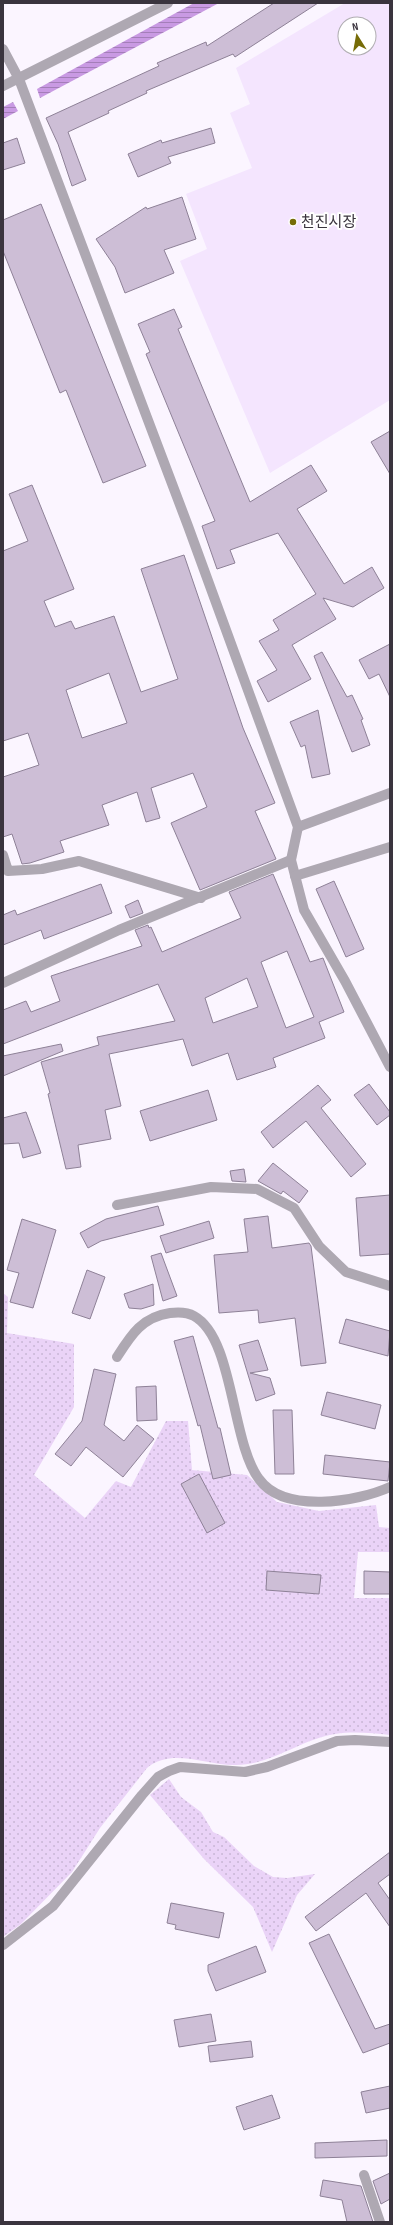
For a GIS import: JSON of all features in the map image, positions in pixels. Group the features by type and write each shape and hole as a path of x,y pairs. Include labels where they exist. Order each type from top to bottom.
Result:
{"street":[{"path":"3,86 168,3"},
{"path":"3,49 19,78 188,526 298,827 291,860 304,910 345,981 390,1067"},
{"path":"298,827 390,793"},
{"path":"295,876 390,847"},
{"path":"3,854 8,871 42,869 79,861 201,898"},
{"path":"3,983 119,930 201,898 291,860"},
{"path":"117,1205 211,1187 257,1189 294,1208 319,1246 346,1272 390,1286"},
{"path":"117,1357 133,1333 147,1320 156,1316 180,1312 194,1316 205,1327 218,1346 246,1452 260,1480 274,1492 298,1500 317,1502 354,1498 378,1493 390,1488"},
{"path":"3,1945 53,1906 142,1795 158,1777 169,1770 180,1767 245,1772 267,1767 337,1741 355,1740 390,1742"},
{"path":"364,2174 380,2222"}],"shaded area":[{"path":"194,3 219,3 40,98 37,89"},
{"name":"천진시장","path":"345,3 390,3 390,400 270,473 180,261 207,249 186,194 252,168 230,113 250,104 236,68"},
{"path":"13,102 18,111 3,119 3,107"},
{"path":"3,1293 8,1297 7,1333 74,1344 74,1407 34,1475 85,1518 116,1481 131,1487 166,1421 188,1421 192,1470 247,1475 277,1502 319,1511 376,1505 379,1527 390,1528 390,1552 358,1552 354,1598 390,1598 390,1735 356,1732 335,1734 310,1741 274,1757 249,1764 225,1765 178,1758 157,1762 147,1768 100,1828 72,1872 21,1924 3,1937"},
{"path":"169,1779 181,1797 201,1812 213,1832 224,1837 254,1866 273,1877 287,1878 315,1874 297,1895 272,1952 253,1907 204,1859 150,1795"}],"building":[{"path":"274,3 318,3 235,57 233,54 146,91 147,93 108,111 109,113 68,132 86,180 72,186 58,144 46,118 159,66 157,63 206,42 207,46"},
{"path":"211,128 215,143 168,157 171,163 138,177 128,154 161,140 162,143"},
{"path":"17,138 25,163 3,170 3,143"},
{"path":"182,197 196,239 164,250 174,273 125,293 115,267 96,239 146,207 147,209"},
{"path":"41,204 146,466 103,483 66,390 60,393 3,251 3,220"},
{"path":"174,309 182,327 178,329 250,502 311,465 327,491 297,509 344,584 372,567 384,588 353,607 323,598 336,619 292,645 311,679 268,702 257,681 277,670 259,641 279,630 273,620 316,594 278,533 230,550 235,563 217,569 202,526 215,521 146,354 150,352 138,324"},
{"path":"390,431 390,474 371,442"},
{"path":"32,485 74,589 44,601 55,627 71,621 75,629 114,616 141,692 178,679 141,569 184,555 243,728 275,803 255,811 276,859 200,890 171,823 207,807 193,773 151,788 160,818 146,822 137,792 102,805 109,825 60,841 64,852 30,863 22,864 12,834 3,837 3,777 39,765 28,733 3,741 3,551 28,541 9,494","holes":["109,673 127,723 82,738 66,690"]},
{"path":"390,644 390,697 379,674 369,679 359,660"},
{"path":"322,652 347,697 352,695 363,719 361,720 370,745 352,752 314,656"},
{"path":"318,710 330,774 312,778 305,745 301,747 290,722"},
{"path":"273,874 310,962 323,958 344,1012 319,1022 325,1038 273,1058 276,1067 237,1080 228,1053 192,1066 183,1039 109,1054 121,1106 105,1110 111,1139 78,1145 81,1167 66,1169 48,1094 50,1093 41,1062 99,1045 97,1037 175,1021 158,984 3,1044 3,1010 26,1001 31,1012 60,1001 51,976 142,946 135,930 148,925 149,928 151,927 162,952 241,918 229,892","holes":["287,951 314,1017 286,1028 261,962","247,978 258,1007 213,1023 205,998"]},
{"path":"334,881 364,949 346,957 316,889"},
{"path":"101,884 112,913 44,939 41,930 3,945 3,915 15,910 17,915"},
{"path":"138,900 143,913 130,918 125,906"},
{"path":"61,1044 63,1051 3,1076 3,1056"},
{"path":"369,1084 390,1112 390,1115 377,1125 354,1095"},
{"path":"318,1085 331,1100 321,1108 366,1164 351,1177 306,1121 273,1148 261,1132"},
{"path":"208,1090 217,1120 150,1141 140,1111"},
{"path":"26,1112 41,1153 23,1158 19,1143 3,1144 3,1118"},
{"path":"273,1163 308,1191 299,1203 283,1191 281,1194 258,1181"},
{"path":"244,1169 246,1182 232,1181 230,1171"},
{"path":"390,1195 390,1254 360,1256 356,1198"},
{"path":"158,1206 164,1225 101,1241 88,1248 80,1233 106,1219"},
{"path":"268,1216 272,1248 309,1243 311,1246 326,1363 301,1366 295,1318 259,1323 258,1310 219,1313 214,1255 248,1252 244,1219"},
{"path":"22,1219 56,1230 33,1308 10,1302 19,1273 7,1270"},
{"path":"209,1221 214,1238 166,1253 160,1236"},
{"path":"161,1253 177,1296 163,1301 151,1256"},
{"path":"87,1270 105,1277 90,1319 72,1313"},
{"path":"153,1284 154,1305 141,1309 129,1308 124,1294"},
{"path":"346,1319 390,1331 388,1356 339,1343"},
{"path":"193,1336 218,1428 220,1428 231,1475 213,1479 200,1425 198,1426 174,1341"},
{"path":"258,1340 268,1370 250,1373 270,1378 275,1394 256,1401 239,1345"},
{"path":"94,1369 116,1374 104,1425 124,1441 137,1425 154,1439 123,1477 86,1447 71,1466 55,1454 82,1421"},
{"path":"156,1386 157,1420 137,1421 136,1387"},
{"path":"327,1392 381,1405 375,1429 321,1415"},
{"path":"273,1410 292,1410 294,1474 275,1474"},
{"path":"325,1455 390,1462 388,1481 323,1474"},
{"path":"199,1474 225,1523 207,1533 181,1484"},
{"path":"267,1571 321,1575 319,1594 266,1590"},
{"path":"364,1571 390,1572 390,1594 364,1594"},
{"path":"390,1852 390,1874 378,1883 390,1900 390,1927 366,1893 316,1931 305,1917"},
{"path":"171,1903 224,1913 219,1938 175,1929 176,1925 167,1923"},
{"path":"329,1934 375,2029 390,2024 390,2043 363,2053 309,1943"},
{"path":"256,1946 266,1972 216,1991 208,1971 208,1965"},
{"path":"211,2014 216,2041 179,2047 174,2020"},
{"path":"251,2041 253,2057 210,2062 208,2046"},
{"path":"390,2086 390,2108 366,2113 361,2092"},
{"path":"272,2095 280,2118 244,2130 236,2107"},
{"path":"387,2140 387,2156 315,2158 315,2143"},
{"path":"390,2173 390,2199 381,2204 373,2181"},
{"path":"323,2180 361,2186 373,2222 347,2222 342,2200 320,2196"}],"place":[{"name":"천진시장","path":"293,222"}]}
